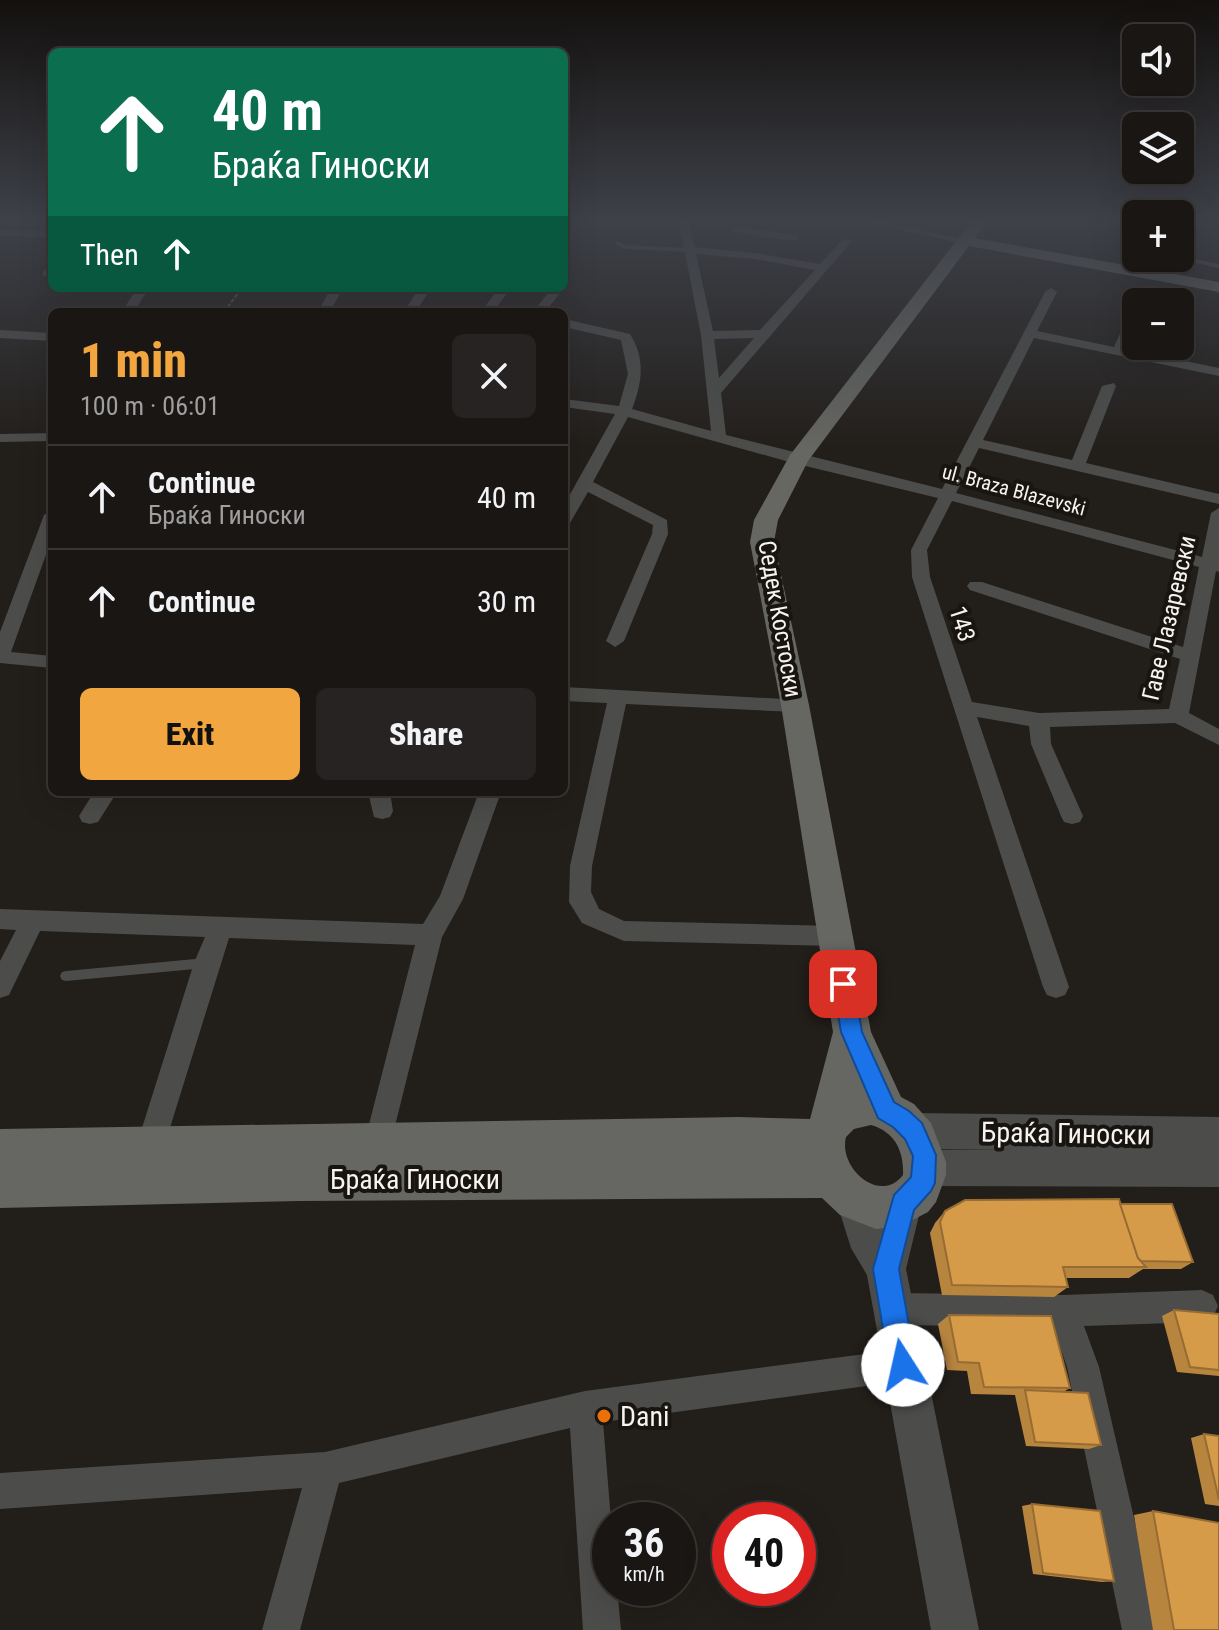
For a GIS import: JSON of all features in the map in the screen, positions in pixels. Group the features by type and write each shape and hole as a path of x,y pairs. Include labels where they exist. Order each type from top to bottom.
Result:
{"main road":[{"name":"Седек Костоски","path":"852,1032 795,705 762,542 766,520 798,460 921,298"},
{"path":"852,1032 908,1136 923,1183 903,1203"},
{"path":"835,1159 852,1032"},
{"name":"Браќа Гиноски","path":"835,1159 857,1107 908,1136"},
{"name":"Браќа Гиноски","path":"0,1150 739,1137 835,1159 871,1206 887,1207 903,1203"},
{"name":"Браќа Гиноски","path":"0,1187 299,1180 835,1159"}],"street":[{"path":"699,298 707,335 719,439"},
{"path":"714,392 797,298"},
{"name":"143","path":"1048,298 919,550 921,577 1056,987"},
{"path":"568,324 626,337 631,344 635,381 624,411 568,513"},
{"path":"1030,333 1219,372"},
{"path":"0,334 48,337"},
{"path":"707,335 764,334"},
{"path":"1119,351 1122,344"},
{"path":"711,369 729,373"},
{"path":"1077,466 1109,386"},
{"name":"ul. Braza Blazevski","path":"568,404 624,411 798,460 947,495 1214,565"},
{"path":"0,438 48,437"},
{"path":"974,442 1219,499"},
{"path":"568,475 585,481 661,523 660,534 615,641"},
{"name":"Гаве Лазаревски","path":"964,708 1039,720 1178,716 1214,565 1219,513"},
{"path":"48,526 0,657 48,662"},
{"path":"31,573 48,572"},
{"path":"976,586 1190,656"},
{"path":"568,694 795,705"},
{"path":"618,697 581,866 578,890 588,917 624,931 835,936"},
{"path":"1178,716 1219,738"},
{"path":"1039,720 1041,744 1072,816"},
{"path":"90,816 103,796"},
{"path":"378,1144 430,935 451,899 489,796"},
{"path":"0,919 430,935"},
{"path":"0,987 33,920"},
{"path":"150,1147 206,963 221,927"},
{"name":"Браќа Гиноски","path":"908,1136 1219,1135"},
{"name":"Браќа Гиноски","path":"908,1136 1219,1169"},
{"path":"835,1159 889,1289 955,1630"},
{"path":"889,1289 903,1203"},
{"path":"889,1289 1063,1311 1202,1306"},
{"path":"1063,1311 1083,1367 1141,1630"},
{"path":"0,1491 325,1469 585,1408 903,1365"},
{"path":"585,1408 602,1630"},
{"path":"281,1630 325,1469"}],"lane":[{"path":"66,976 206,963"}],"building":[{"path":"1119,1199 1138,1258 1146,1267 1063,1267 1068,1287 952,1285 940,1222 945,1211 965,1200"},
{"path":"1120,1204 1172,1204 1193,1262 1141,1261"},
{"path":"1174,1310 1219,1314 1219,1370 1190,1367"},
{"path":"949,1315 1051,1316 1070,1388 984,1387 979,1363 958,1362"},
{"path":"1025,1390 1088,1393 1101,1445 1035,1442"},
{"path":"1204,1434 1219,1436 1219,1500"},
{"path":"1032,1504 1100,1511 1114,1581 1043,1573"},
{"path":"1153,1511 1219,1523 1219,1630 1174,1630"}],"place":[{"name":"Dani","path":"604,1416"}],"route":[{"path":"843,984 852,1032 886,1110 913,1131 925,1155 923,1183 903,1203 886,1269 903,1365"}]}
